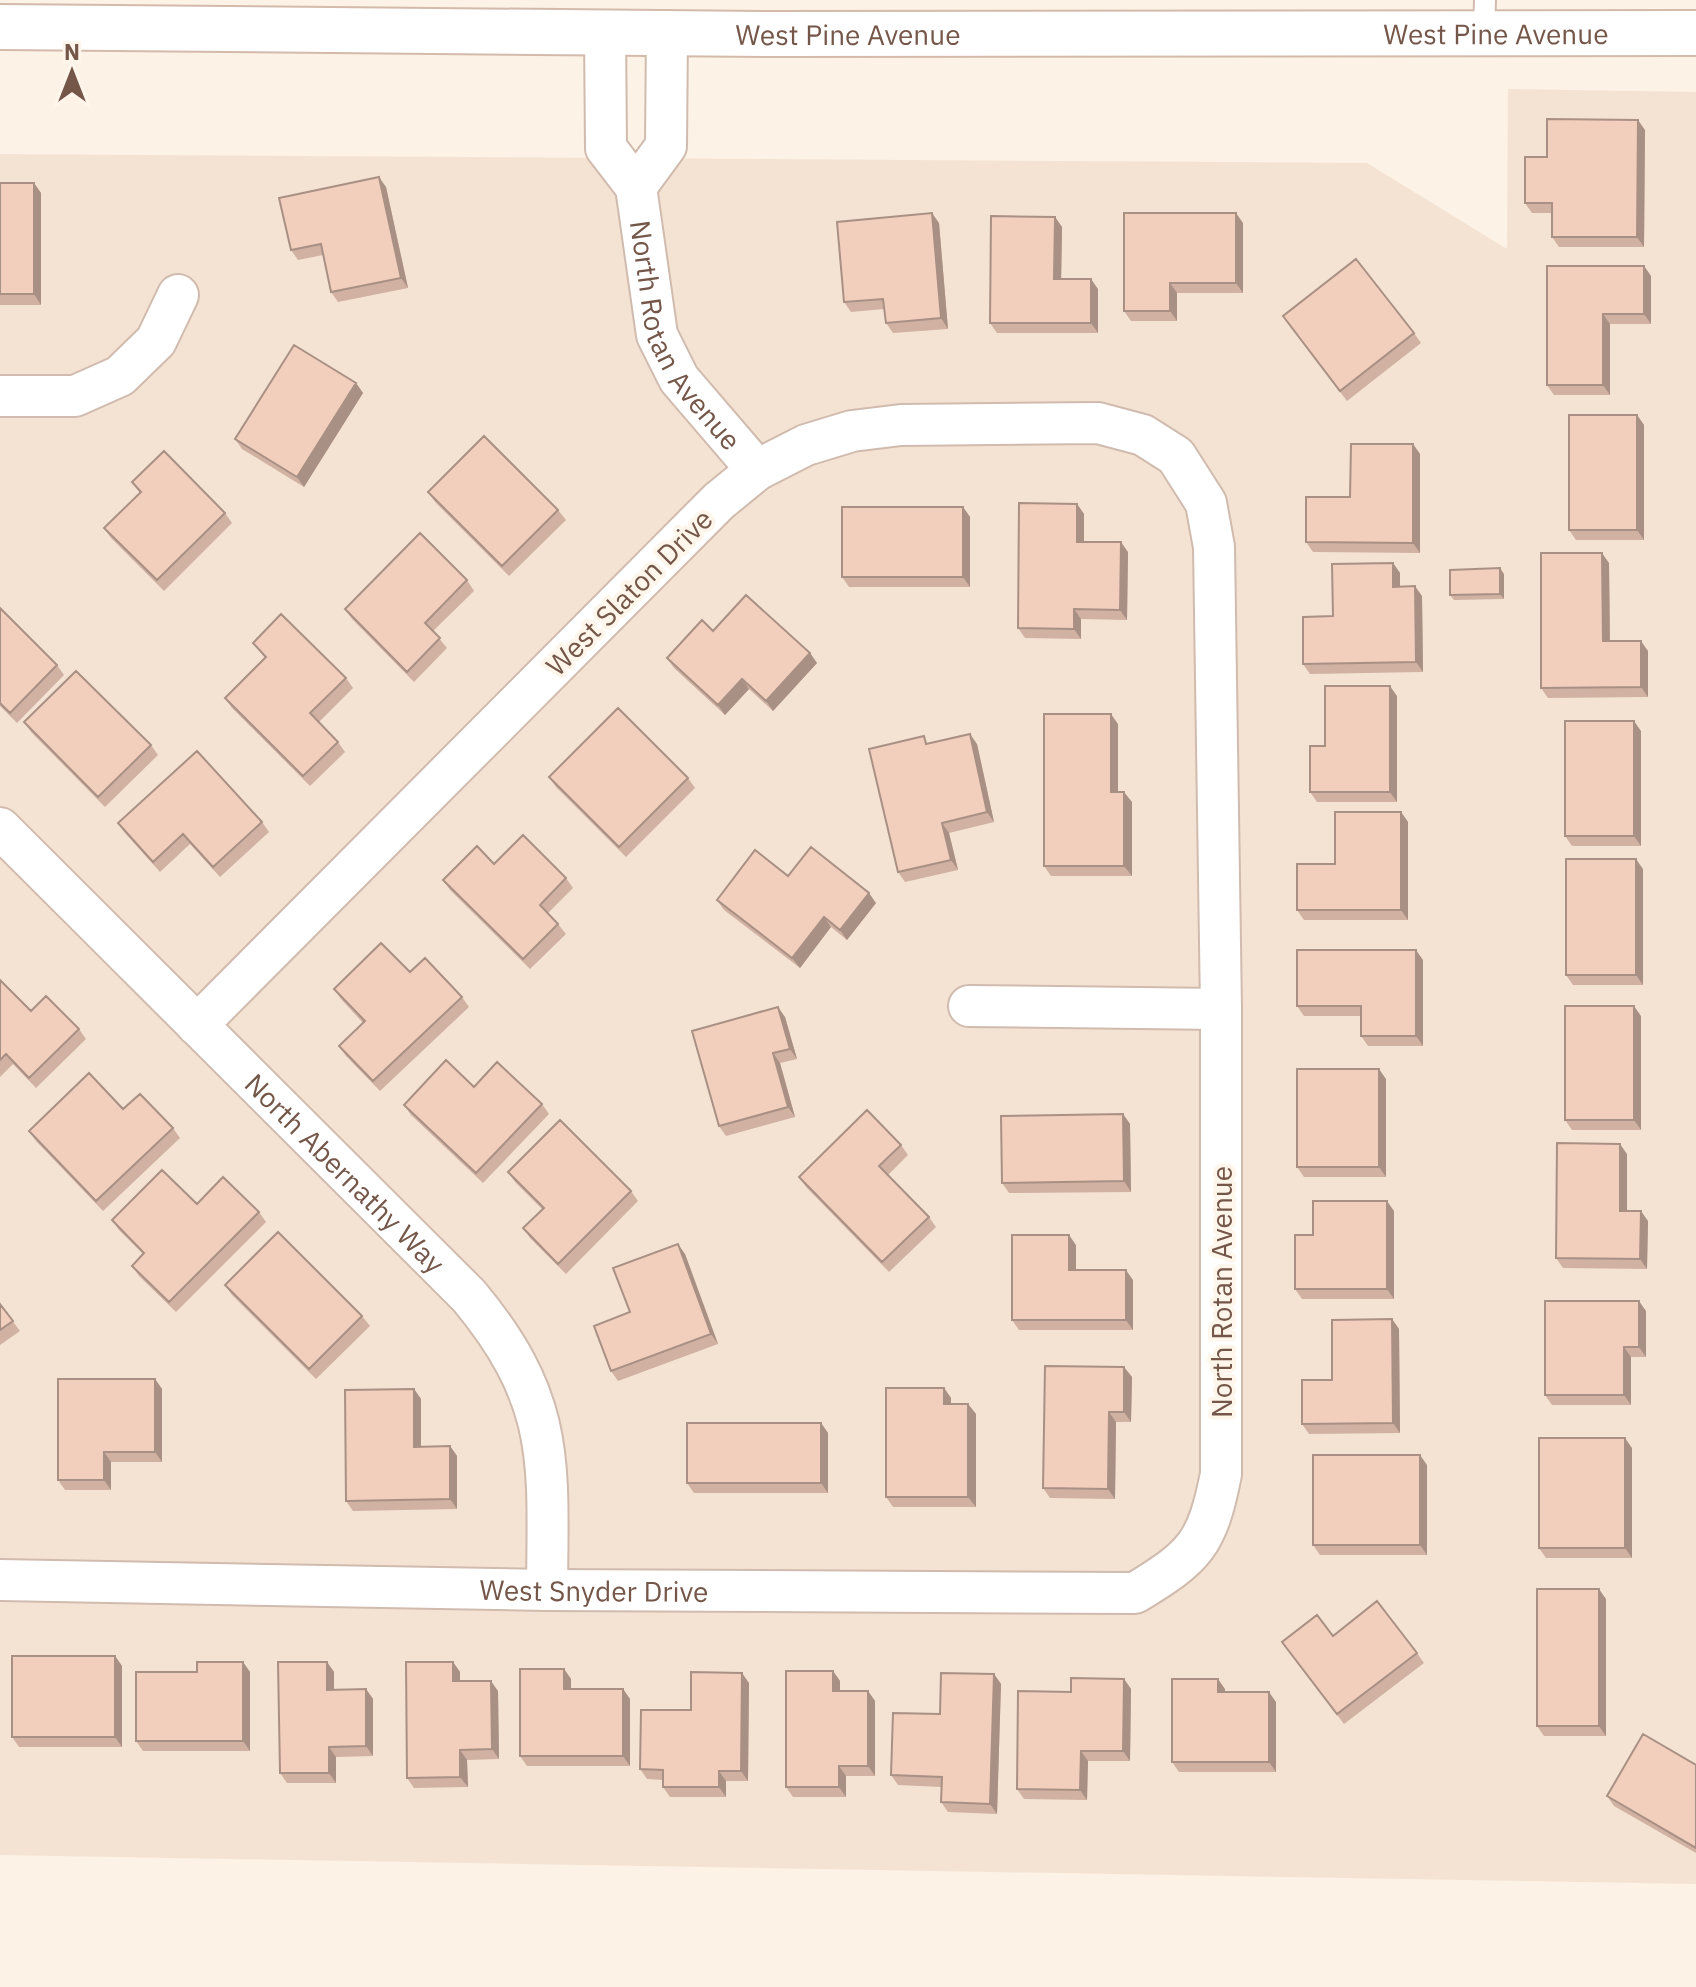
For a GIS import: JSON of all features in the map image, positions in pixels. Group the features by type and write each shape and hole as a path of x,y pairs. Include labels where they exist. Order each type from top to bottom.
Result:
{"street":[{"name":"West Pine Avenue","path":"0,27 53,14 769,34 1484,17 1696,33"},
{"name":"North Rotan Avenue","path":"605,31 606,148 636,187 657,335 679,379 757,470"},
{"name":"North Rotan Avenue","path":"636,187 666,146 667,31"},
{"path":"0,396 75,396 120,376 156,341 178,295"},
{"name":"West Slaton Drive","path":"197,1025 719,501 757,470 806,445 852,431 901,425 1098,423 1143,435 1176,456"},
{"name":"North Rotan Avenue","path":"1176,456 1206,503 1214,547 1221,1009 1221,1474 1211,1523 1181,1565"},
{"name":"North Abernathy Way","path":"0,828 469,1296 501,1336 526,1380 542,1429 548,1480 547,1590"},
{"path":"969,1006 1221,1009"},
{"name":"West Snyder Drive","path":"0,1580 547,1590 1135,1593 1181,1565"}],"shaded area":[{"path":"1508,89 1696,92 1696,1884 0,1855 0,154 1367,163 1507,249"}],"building":[{"path":"1547,119 1638,120 1637,237 1552,237 1552,203 1525,203 1525,157 1547,157"},
{"path":"379,177 401,278 331,292 321,244 291,250 279,198"},
{"path":"0,183 34,183 34,294 0,294"},
{"path":"932,213 941,318 886,323 883,299 844,302 837,222"},
{"path":"1124,213 1236,213 1236,283 1170,283 1170,311 1124,311"},
{"path":"991,216 1055,217 1054,279 1091,279 1091,323 990,323"},
{"path":"1356,259 1414,333 1340,391 1283,316"},
{"path":"1547,266 1644,266 1644,314 1603,314 1603,385 1547,385"},
{"path":"294,345 356,383 297,477 235,439"},
{"path":"1569,415 1637,415 1637,530 1569,530"},
{"path":"484,436 558,510 502,566 428,492"},
{"path":"1351,444 1413,444 1413,543 1306,542 1306,497 1350,497"},
{"path":"164,451 225,513 157,580 104,528 141,492 132,482"},
{"path":"1019,503 1077,504 1077,542 1121,542 1120,610 1074,609 1074,629 1018,628"},
{"path":"842,507 963,507 963,577 842,577"},
{"path":"420,533 467,580 425,623 440,638 407,672 345,609"},
{"path":"1541,553 1602,553 1603,641 1641,641 1641,687 1541,688"},
{"path":"1393,563 1393,587 1415,586 1416,662 1303,664 1303,617 1333,616 1332,564"},
{"path":"1500,568 1500,594 1450,595 1450,570"},
{"path":"746,595 810,653 766,701 742,679 718,705 667,658 702,620 713,631"},
{"path":"0,608 57,665 10,713 0,703"},
{"path":"281,614 346,678 310,713 338,742 303,776 225,698 266,657 253,643"},
{"path":"76,671 151,745 98,797 24,722"},
{"path":"1325,686 1390,686 1390,792 1310,792 1310,746 1325,746"},
{"path":"618,708 688,778 619,847 549,777"},
{"path":"1044,714 1111,714 1111,792 1124,792 1124,866 1044,866"},
{"path":"1565,721 1634,721 1634,836 1565,836"},
{"path":"970,734 987,812 942,823 951,860 898,872 869,749 924,736 926,744"},
{"path":"197,751 262,822 213,867 183,834 153,862 118,823"},
{"path":"1335,812 1401,812 1401,910 1297,910 1297,864 1335,864"},
{"path":"523,835 566,878 540,905 558,924 523,959 443,880 477,846 494,864"},
{"path":"811,847 869,893 840,930 824,917 792,958 717,900 755,850 788,876"},
{"path":"1566,859 1636,859 1636,975 1566,975"},
{"path":"381,943 410,972 425,958 462,997 373,1081 339,1046 365,1021 334,989"},
{"path":"1297,950 1416,950 1416,1036 1361,1036 1361,1006 1297,1006"},
{"path":"0,980 31,1011 46,996 79,1029 29,1078 6,1054 0,1060"},
{"path":"1565,1006 1634,1006 1634,1120 1565,1120"},
{"path":"778,1007 790,1049 773,1053 788,1107 719,1126 692,1031"},
{"path":"446,1060 474,1087 497,1062 542,1104 476,1173 404,1105"},
{"path":"1297,1069 1379,1069 1379,1167 1297,1167"},
{"path":"89,1073 123,1109 140,1094 173,1128 96,1201 29,1131"},
{"path":"867,1110 901,1145 879,1166 929,1217 882,1262 799,1177"},
{"path":"1123,1114 1124,1181 1002,1183 1001,1116"},
{"path":"560,1120 631,1191 558,1264 523,1228 544,1208 508,1172"},
{"path":"1557,1143 1620,1144 1620,1211 1641,1211 1640,1259 1556,1258"},
{"path":"162,1170 197,1204 223,1177 259,1212 169,1302 132,1266 144,1253 112,1220"},
{"path":"1313,1201 1387,1201 1387,1289 1295,1289 1295,1235 1313,1235"},
{"path":"278,1232 362,1316 309,1369 225,1285"},
{"path":"1012,1235 1069,1235 1069,1270 1126,1270 1126,1320 1012,1320"},
{"path":"678,1244 711,1334 611,1371 594,1326 630,1312 613,1268"},
{"path":"1545,1301 1639,1301 1639,1347 1624,1347 1624,1395 1545,1395"},
{"path":"0,1304 13,1321 0,1330"},
{"path":"1392,1319 1393,1423 1302,1424 1302,1380 1332,1380 1332,1320"},
{"path":"1045,1366 1124,1367 1124,1412 1109,1412 1108,1489 1043,1488"},
{"path":"58,1379 155,1379 155,1452 104,1452 104,1480 58,1480"},
{"path":"886,1388 944,1388 944,1404 968,1404 968,1497 886,1497"},
{"path":"414,1389 414,1447 450,1446 450,1499 346,1501 345,1390"},
{"path":"687,1423 821,1423 821,1483 687,1483"},
{"path":"1539,1438 1625,1438 1625,1548 1539,1548"},
{"path":"1313,1455 1420,1455 1420,1545 1313,1545"},
{"path":"1537,1589 1599,1589 1599,1726 1537,1726"},
{"path":"1377,1601 1417,1653 1337,1714 1282,1642 1317,1615 1333,1636"},
{"path":"12,1656 115,1656 115,1737 12,1737"},
{"path":"197,1662 243,1662 243,1741 136,1741 136,1672 197,1672"},
{"path":"278,1662 327,1662 327,1690 366,1689 366,1746 329,1747 329,1773 280,1773"},
{"path":"406,1662 453,1662 453,1681 491,1681 492,1749 460,1750 460,1777 407,1778"},
{"path":"520,1669 564,1669 564,1689 623,1689 623,1756 520,1756"},
{"path":"786,1671 833,1671 833,1691 868,1691 868,1766 839,1766 839,1787 786,1787"},
{"path":"691,1672 742,1673 741,1771 719,1771 719,1787 663,1787 663,1770 640,1769 641,1710 691,1710"},
{"path":"941,1673 994,1674 990,1804 941,1802 942,1777 891,1775 893,1713 940,1714"},
{"path":"1071,1678 1124,1679 1123,1751 1081,1751 1080,1790 1017,1789 1018,1691 1071,1692"},
{"path":"1172,1679 1218,1679 1218,1692 1269,1692 1269,1762 1172,1762"},
{"path":"1643,1734 1696,1765 1696,1848 1607,1796"}]}
